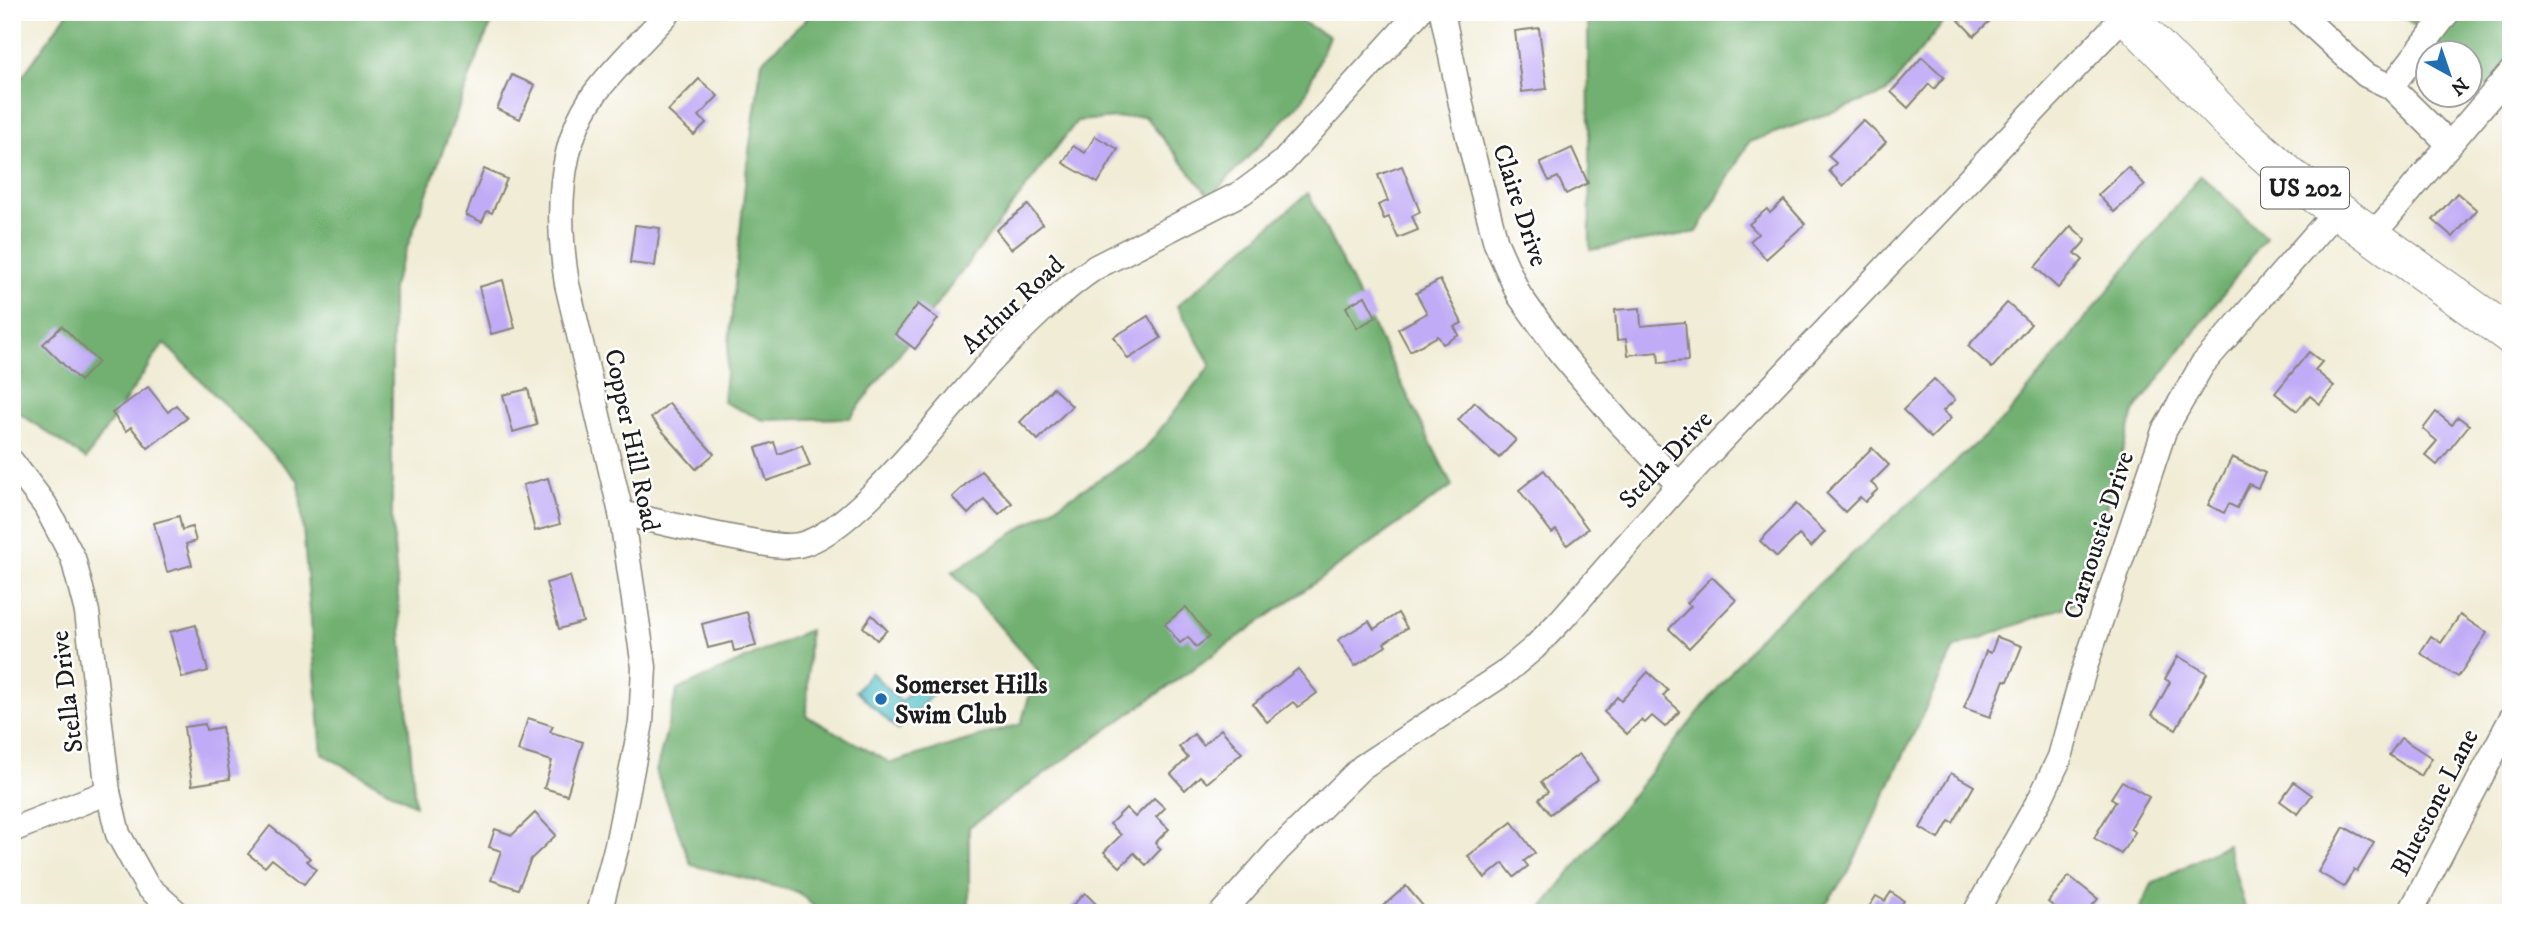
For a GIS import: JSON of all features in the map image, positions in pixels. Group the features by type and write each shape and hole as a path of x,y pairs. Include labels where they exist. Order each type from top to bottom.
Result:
{"highway":[{"name":"US 202","path":"2125,13 2237,129 2291,177 2511,336"}],"street":[{"name":"Copper Hill Road","path":"599,913 617,845 641,723 644,667 621,513 567,284 562,249 563,188 570,147 582,114 596,92 669,12"},
{"name":"Arthur Road","path":"621,513 722,537 778,546 799,545 828,532 865,502 996,356 1074,282 1096,267 1243,192 1282,163 1419,12"},
{"name":"Claire Drive","path":"1442,12 1466,128 1496,243 1519,295 1568,362 1619,422 1679,485"},
{"path":"2298,12 2366,75 2391,87 2450,145"},
{"path":"2391,87 2448,12"},
{"name":"Stella Drive","path":"1223,913 1278,850 1362,767 1503,674 1534,648 1679,485 2125,13"},
{"path":"2372,236 2511,72"},
{"name":"Carnoustie Drive","path":"1975,913 2041,797 2060,757 2084,670 2164,431 2202,365 2336,211"},
{"name":"Stella Drive","path":"12,461 45,505 73,558 87,612 108,792 118,834 147,886 177,913"},
{"name":"Bluestone Lane","path":"2410,913 2511,719"},
{"path":"12,830 108,792"}],"green space":[{"path":"68,12 497,12 483,42 392,288 392,521 415,805 322,754 299,481 164,343 86,459 12,408 12,91"},
{"path":"814,12 1283,12 1329,36 1303,100 1210,197 1145,116 1077,121 850,418 763,420 723,402 747,165 762,61"},
{"path":"1596,12 1952,12 1886,93 1749,142 1697,232 1590,250 1588,19"},
{"path":"2398,12 2511,12 2511,77 2496,94 2484,84 2484,38 2429,38"},
{"path":"2201,175 2266,237 2134,412 2078,602 1954,648 1848,873 1819,913 1538,913 1758,638 2007,416"},
{"path":"1308,193 1452,486 969,827 969,913 821,913 798,892 691,865 656,772 677,690 809,630 807,716 891,763 1021,724 1037,669 952,572 1143,451 1211,365 1177,306"},
{"path":"2227,844 2246,911 2253,913 2138,913 2152,884"}],"water":[{"name":"Somerset Hills Swim Club","path":"871,672 901,702 919,683 932,695 898,730 856,691"}],"building":[{"path":"1951,12 1999,12 1974,36"},
{"path":"1539,28 1547,89 1522,92 1515,31"},
{"path":"1922,57 1944,77 1934,89 1929,84 1908,108 1891,92"},
{"path":"512,75 535,85 520,119 497,109"},
{"path":"699,79 718,96 699,116 706,123 694,135 668,111"},
{"path":"1863,120 1886,142 1843,186 1829,171 1836,163 1828,156"},
{"path":"1095,136 1118,149 1098,183 1063,163 1073,146 1085,153"},
{"path":"1572,148 1588,183 1566,194 1558,177 1549,181 1540,163"},
{"path":"1402,166 1420,212 1412,216 1418,230 1398,238 1389,217 1384,219 1378,205 1388,201 1378,175"},
{"path":"2128,167 2145,185 2114,212 2098,195"},
{"path":"484,169 507,179 492,213 487,211 482,222 466,215"},
{"path":"2457,193 2477,210 2453,237 2433,220"},
{"path":"1784,200 1805,224 1766,259 1750,241 1758,234 1749,224 1767,209 1770,213"},
{"path":"1028,205 1043,224 1011,249 996,230"},
{"path":"635,225 660,228 655,266 630,263"},
{"path":"2071,226 2086,240 2075,253 2083,260 2058,288 2035,267"},
{"path":"503,280 515,328 491,334 479,287"},
{"path":"1440,280 1462,323 1454,327 1459,335 1443,344 1438,336 1410,351 1398,329 1427,313 1416,293"},
{"path":"1365,296 1376,317 1357,328 1346,307"},
{"path":"2007,303 2031,324 1992,368 1968,346"},
{"path":"918,304 938,319 915,349 895,334"},
{"path":"1640,308 1641,326 1685,322 1688,361 1659,363 1658,352 1628,355 1626,339 1617,340 1615,310"},
{"path":"1148,316 1161,338 1128,359 1114,337"},
{"path":"62,326 98,362 80,381 43,344"},
{"path":"2309,352 2322,362 2315,370 2334,386 2320,404 2310,396 2297,411 2275,393"},
{"path":"1934,379 1955,400 1943,411 1951,418 1931,438 1903,410"},
{"path":"148,387 168,412 176,405 187,418 148,448 131,427 126,431 112,413"},
{"path":"1053,388 1072,406 1038,440 1020,422"},
{"path":"528,389 537,425 513,432 503,395"},
{"path":"1475,402 1516,440 1499,458 1458,420"},
{"path":"669,403 714,454 696,469 651,418"},
{"path":"2436,412 2452,425 2458,417 2469,425 2437,465 2425,455 2437,441 2423,429"},
{"path":"774,442 778,454 802,445 810,466 767,481 756,448"},
{"path":"1872,448 1889,465 1871,483 1878,489 1865,502 1860,497 1845,512 1826,493"},
{"path":"2232,457 2265,473 2258,488 2249,484 2237,508 2229,504 2224,513 2208,505"},
{"path":"981,470 1012,503 999,515 984,499 968,514 952,497"},
{"path":"1544,470 1588,529 1567,545 1556,530 1552,533 1519,490"},
{"path":"548,478 560,524 535,531 523,485"},
{"path":"1796,504 1825,532 1811,547 1799,535 1777,557 1760,541"},
{"path":"179,516 182,530 192,527 196,541 186,544 192,565 167,572 154,523"},
{"path":"570,576 583,622 559,629 546,583"},
{"path":"1712,577 1736,600 1689,648 1669,629 1691,606 1687,603"},
{"path":"1186,607 1209,637 1196,647 1188,637 1180,643 1165,624"},
{"path":"747,612 756,646 734,651 732,642 708,648 702,624"},
{"path":"1398,613 1407,628 1384,643 1386,646 1355,666 1338,640 1369,621 1374,629"},
{"path":"872,615 887,630 877,640 863,627"},
{"path":"2460,615 2487,633 2458,677 2420,653 2431,636 2441,643"},
{"path":"196,625 208,671 182,678 170,632"},
{"path":"1997,637 2022,646 2008,681 2004,680 1990,717 1964,708 1986,651 1991,653"},
{"path":"2178,656 2207,673 2176,729 2152,715 2170,682 2165,679"},
{"path":"1298,669 1317,693 1298,707 1293,702 1267,722 1253,704"},
{"path":"1648,672 1668,690 1663,696 1680,711 1665,727 1652,716 1645,723 1641,720 1627,734 1604,712 1617,697 1621,701"},
{"path":"528,718 553,726 550,732 583,742 567,795 544,788 552,761 518,751"},
{"path":"205,724 206,730 222,727 230,779 192,785 184,727"},
{"path":"1221,729 1242,753 1207,783 1200,776 1185,790 1171,774 1188,758 1179,747 1194,734 1203,745"},
{"path":"2401,738 2432,758 2421,776 2389,755"},
{"path":"1579,754 1598,779 1550,814 1539,799 1548,792 1541,782"},
{"path":"1951,773 1974,786 1953,823 1949,821 1939,839 1920,828"},
{"path":"2122,781 2149,797 2130,829 2135,832 2121,854 2094,838 2116,801 2111,798"},
{"path":"2294,782 2312,795 2298,814 2280,801"},
{"path":"1154,798 1165,808 1156,817 1169,829 1155,843 1161,849 1146,865 1134,853 1120,867 1104,852 1121,835 1110,824 1126,808 1135,817"},
{"path":"535,813 556,835 531,859 518,889 491,880 501,851 489,847 495,829 512,835"},
{"path":"1512,822 1535,853 1524,861 1528,866 1514,877 1503,863 1485,878 1468,856"},
{"path":"270,826 310,858 307,861 316,869 304,884 272,859 265,867 248,854"},
{"path":"2344,827 2374,843 2357,872 2354,870 2344,887 2318,872"},
{"path":"2069,876 2098,899 2086,913 2062,913 2048,902"},
{"path":"1406,886 1429,913 1375,913"},
{"path":"1891,892 1904,901 1898,910 1902,913 1865,913 1876,896 1885,901"},
{"path":"1085,893 1105,913 1065,913"}],"place":[{"name":"Somerset Hills Swim Club","path":"881,699"}]}
